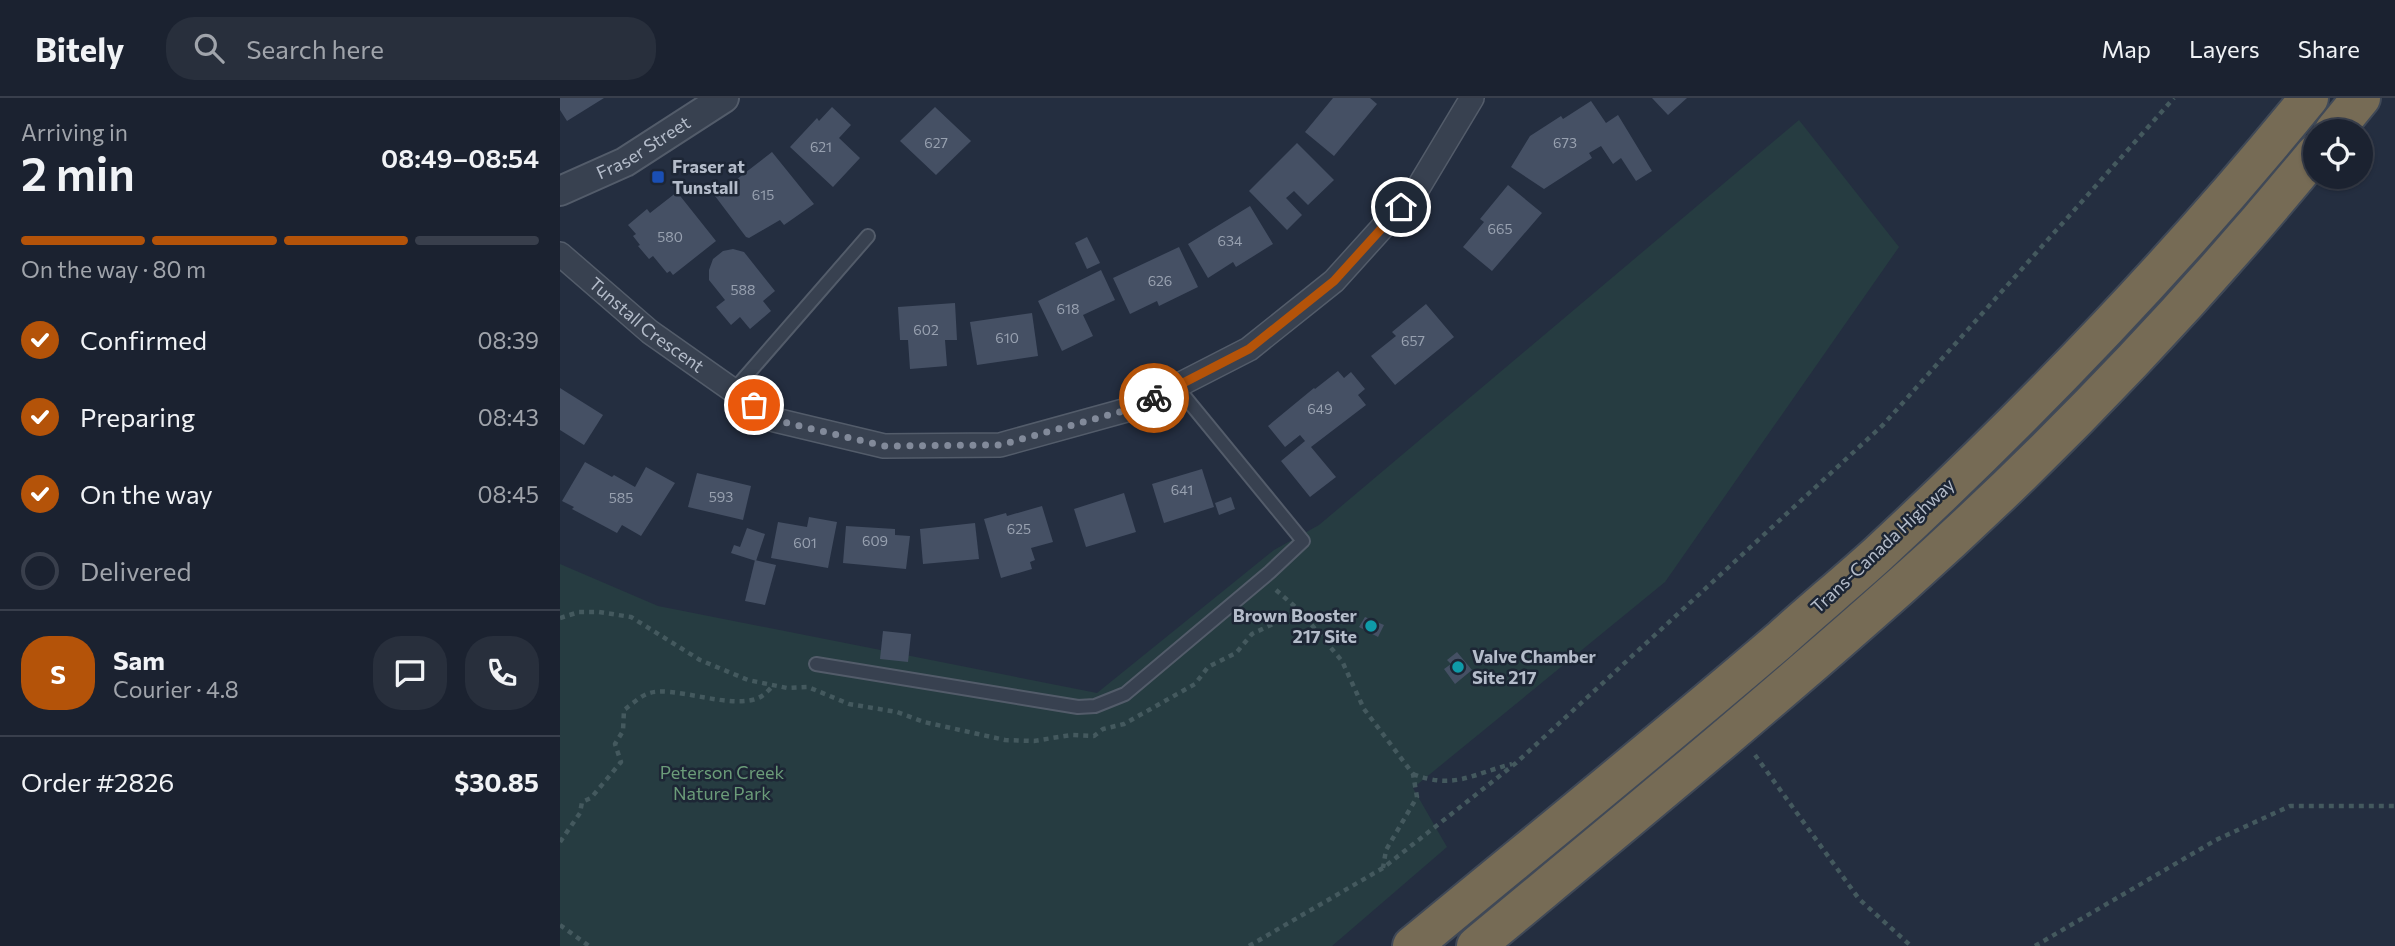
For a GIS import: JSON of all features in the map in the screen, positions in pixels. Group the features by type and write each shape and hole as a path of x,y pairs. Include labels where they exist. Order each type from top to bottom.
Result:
{"highway":[{"name":"Trans-Canada Highway","path":"1412,946 1709,701 1877,555 2022,415 2130,302 2255,164 2309,98"},
{"path":"2344,119 2361,98"},
{"path":"1476,946 1737,729 1903,584 2051,443 2172,317 2303,168"}],"street":[{"name":"Fraser Street","path":"560,191 625,162 724,98"},
{"name":"Tunstall Crescent","path":"560,254 650,332 775,420 884,446 1000,445 1134,408 1249,349 1334,281 1418,188 1472,98"}],"lane":[{"path":"733,391 868,236"},
{"path":"816,664 1078,707 1096,706 1125,694 1303,541 1176,386"}],"path":[{"path":"1249,946 1383,869 1516,764 1883,425 2174,98"},
{"path":"1270,572 1275,590 1300,611 1342,661 1364,709 1413,774 1417,797 1386,850 1383,869"},
{"path":"560,842 580,813 582,802 591,798 621,762 615,744 623,731 624,710 648,693 670,692 714,700 749,700 761,697 774,685"},
{"path":"1737,729 1858,899 1911,946"},
{"path":"1413,774 1432,781 1455,782 1484,771 1516,764"},
{"path":"2035,946 2216,841 2290,806 2395,806"},
{"path":"560,925 589,946"}],"green space":[{"name":"Peterson Creek Nature Park","path":"1799,120 1899,247 1665,582 1413,788 1447,847 1332,946 560,946 560,564 658,606 1097,693 1274,550 1319,525"}],"building":[{"path":"560,98 604,98 567,121 560,110"},
{"path":"1333,98 1370,98 1377,104 1334,156 1305,132"},
{"path":"1652,98 1687,98 1668,115"},
{"path":"1591,101 1606,123 1618,115 1652,171 1636,181 1621,158 1613,164 1601,146 1589,153 1592,158 1544,189 1511,167 1530,136"},
{"path":"832,107 851,125 839,138 860,158 833,187 790,147 817,118 819,121"},
{"path":"935,107 971,141 936,175 900,141"},
{"path":"1297,143 1334,180 1308,205 1294,191 1286,198 1302,215 1287,230 1249,191"},
{"path":"772,152 814,204 784,225 780,220 749,238 715,196"},
{"path":"1508,185 1542,213 1492,271 1463,247 1484,222 1480,219"},
{"path":"677,192 716,241 673,275 670,271 667,273 653,256 649,259 638,246 640,245 633,236 636,234 628,225 647,209 650,213"},
{"path":"1250,206 1273,244 1236,267 1233,262 1208,278 1188,244"},
{"path":"1087,237 1100,263 1087,269 1075,243"},
{"path":"1179,247 1198,287 1159,306 1157,301 1130,314 1113,278"},
{"path":"733,249 744,252 775,291 763,301 771,311 750,329 740,317 731,325 716,307 725,300 709,280 713,259 723,251"},
{"path":"1101,270 1115,300 1083,315 1093,336 1062,351 1038,301"},
{"path":"955,303 957,340 945,340 947,366 910,369 908,340 900,340 898,307"},
{"path":"1426,304 1454,337 1395,385 1371,356 1396,336 1392,332"},
{"path":"1032,313 1038,356 977,365 970,322"},
{"path":"1338,371 1344,378 1351,372 1365,389 1358,395 1366,405 1311,447 1336,477 1310,497 1281,461 1305,441 1300,435 1285,447 1268,426"},
{"path":"560,388 603,415 584,445 560,430"},
{"path":"585,462 635,487 646,467 675,483 641,536 622,525 617,533 562,501"},
{"path":"1202,469 1214,507 1164,523 1152,484"},
{"path":"697,473 751,486 743,520 688,507"},
{"path":"1124,493 1136,532 1086,547 1074,509"},
{"path":"1231,497 1235,509 1219,515 1215,503"},
{"path":"1042,506 1053,542 1031,548 1035,560 1030,562 1032,569 1001,578 984,519 1006,513 1007,516"},
{"path":"809,517 837,522 828,568 771,558 778,522 807,527"},
{"path":"975,523 979,559 923,564 920,529"},
{"path":"846,526 895,529 895,535 910,536 906,569 843,563"},
{"path":"747,528 765,534 756,561 731,553 734,545 740,547"},
{"path":"755,560 776,565 765,605 745,601"},
{"name":"Brown Booster 217 Site","path":"1365,617 1384,625 1378,637 1359,627"},
{"path":"883,631 911,634 908,662 880,659"},
{"name":"Valve Chamber Site 217","path":"1457,652 1472,670 1455,684 1444,669 1451,664 1447,660"}],"way so far":[{"path":"754,405 775,420 884,446 1000,445 1134,408 1154,398"}],"place":[{"name":"Fraser at Tunstall","path":"658,177"},
{"name":"Brown Booster 217 Site","path":"1371,626"},
{"name":"Valve Chamber Site 217","path":"1458,667"}],"route":[{"path":"1154,398 1249,349 1334,281 1401,207"}]}
